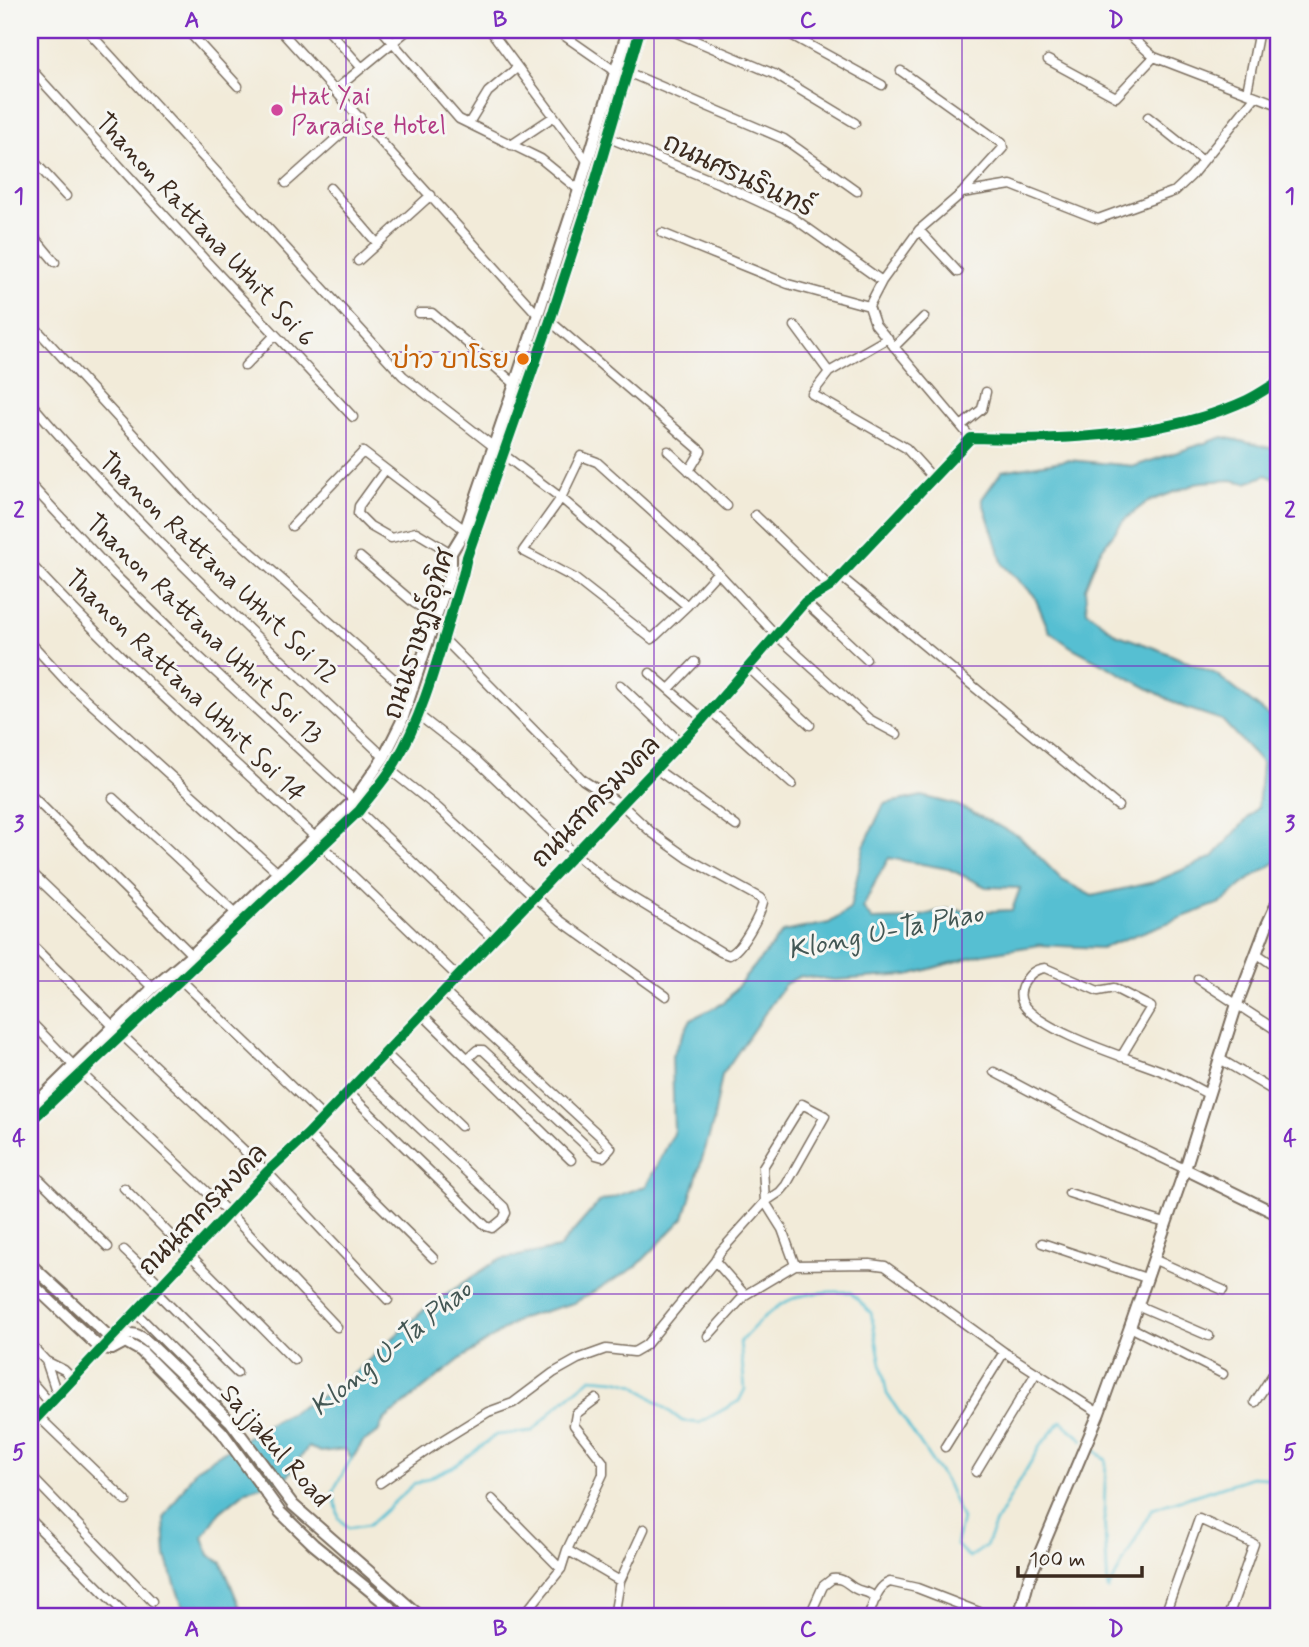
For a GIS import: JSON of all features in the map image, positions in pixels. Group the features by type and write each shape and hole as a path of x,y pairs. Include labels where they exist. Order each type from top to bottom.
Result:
{"street":[{"path":"87,30 403,376 494,447"},
{"path":"187,30 238,86"},
{"path":"280,30 538,315"},
{"path":"328,30 361,67"},
{"path":"382,30 459,119 541,159 579,190"},
{"path":"335,90 408,30"},
{"path":"490,30 588,162"},
{"path":"556,30 621,72 784,139 857,191"},
{"name":"ถนนราษฏร์อุทิศ","path":"118,1031 153,988 323,847 359,811 390,770 417,715 467,557 593,189 607,137 628,30"},
{"name":"ถนนราษฏร์อุทิศ","path":"30,1122 118,1031 180,979 222,933 236,913 354,800 384,757 401,723 411,694 451,571 451,553 465,530 588,162 621,72 640,30"},
{"path":"670,30 774,74 855,123"},
{"path":"782,30 882,85"},
{"path":"1124,30 1154,57 1279,105"},
{"path":"962,193 1011,185 1098,219 1175,191 1203,161 1251,94 1259,30"},
{"path":"1048,60 1116,97 1154,57"},
{"name":"Thanon Rattana Uthit Soi 6","path":"30,68 353,417"},
{"path":"469,123 488,92 517,68"},
{"path":"901,71 1002,143 1003,148 962,193 919,230 869,306 875,324 971,438 1122,434 1160,428 1247,400 1279,381"},
{"path":"286,183 360,117"},
{"path":"511,145 553,117"},
{"path":"1148,117 1203,161"},
{"name":"ถนนศรนรินทร์","path":"607,137 725,186 792,218 883,281"},
{"path":"30,157 66,196"},
{"path":"330,188 377,243"},
{"path":"358,261 430,195"},
{"path":"919,230 958,272"},
{"path":"30,232 55,262"},
{"path":"662,233 788,284 869,306"},
{"path":"419,313 432,313 515,384"},
{"path":"894,347 924,317"},
{"path":"550,321 701,451 689,471"},
{"path":"30,322 198,505 411,694"},
{"path":"795,326 829,372"},
{"path":"245,366 275,335"},
{"path":"888,338 829,372 812,394 906,448 933,478"},
{"path":"961,426 982,409 986,392"},
{"name":"Thanon Rattana Uthit Soi 12","path":"30,402 81,462 177,561 384,757"},
{"name":"ถนนสาครมงคล","path":"34,1420 267,1172 324,1118 681,743 805,602 830,587 971,438"},
{"path":"668,451 727,506"},
{"path":"292,526 363,452 465,530"},
{"path":"504,455 561,498 687,606"},
{"path":"717,573 652,639 574,578 523,551 561,498 581,456 597,462 677,534 717,573 776,635 869,719 897,734"},
{"path":"385,470 359,506 358,514 370,526 391,538 416,532 451,553"},
{"name":"Thanon Rattana Uthit Soi 13","path":"30,484 164,623 354,800"},
{"path":"755,515 830,587"},
{"path":"360,557 414,603 436,616"},
{"name":"Thanon Rattana Uthit Soi 14","path":"30,563 129,664 315,837"},
{"path":"451,571 463,575"},
{"path":"840,576 1118,806"},
{"path":"805,602 866,659"},
{"path":"417,715 476,760 575,854 612,884 721,952 729,955 736,951 759,915 763,902 689,859 660,839 622,805 583,780 443,638"},
{"path":"30,642 67,681 277,872"},
{"path":"669,689 695,662"},
{"path":"749,668 810,725"},
{"path":"650,673 792,784"},
{"path":"620,685 681,743"},
{"path":"656,769 736,826"},
{"path":"390,770 462,829 561,920 666,996"},
{"path":"30,794 192,955"},
{"path":"113,798 236,913"},
{"path":"359,811 493,939"},
{"path":"323,847 458,977"},
{"path":"30,871 153,988"},
{"path":"1019,1617 1029,1579 1098,1413 1130,1327 1185,1169 1237,1004 1279,899"},
{"path":"30,943 118,1031 267,1172 388,1300"},
{"path":"1256,953 1279,969"},
{"path":"1121,1057 1151,1007 1114,988 1098,992 1045,968 1028,977 1020,997 1035,1016 1074,1037 1121,1057 1166,1073 1208,1094"},
{"path":"180,979 324,1118"},
{"path":"1198,979 1279,1031"},
{"path":"444,992 602,1138 611,1147 609,1151 603,1157 596,1155 483,1050 477,1050 468,1058"},
{"path":"422,1014 571,1160"},
{"path":"30,1021 229,1213 337,1326"},
{"path":"385,1053 461,1126"},
{"path":"1220,1059 1279,1094"},
{"name":"ถนนราษฏร์อุทิศ","path":"31,1104 78,1070"},
{"path":"994,1072 1101,1129 1279,1215"},
{"path":"348,1092 486,1226 492,1228 503,1219 506,1213 504,1207 363,1075"},
{"path":"380,1483 448,1437 488,1412 513,1403 553,1373 578,1359 606,1349 634,1352 646,1345 720,1252 765,1202 786,1185 825,1116 802,1104 763,1167 765,1202 782,1229 794,1265"},
{"path":"308,1134 433,1258"},
{"path":"30,1170 108,1247"},
{"path":"124,1188 294,1360"},
{"path":"1069,1193 1165,1223"},
{"path":"1042,1243 1146,1278"},
{"path":"124,1250 237,1373"},
{"path":"1153,1259 1223,1290"},
{"path":"715,1261 745,1295"},
{"name":"Sajjakul Road","path":"30,1264 106,1334 139,1335 231,1422 293,1505 421,1617"},
{"path":"708,1336 745,1295 794,1265 885,1266 1004,1352 1098,1413"},
{"path":"30,1282 100,1348"},
{"path":"1137,1305 1209,1336"},
{"path":"135,1312 220,1397"},
{"path":"1130,1327 1223,1374"},
{"name":"Sajjakul Road","path":"100,1348 112,1349 125,1342 134,1345 222,1432 280,1512 314,1545 402,1617"},
{"path":"30,1344 46,1361 64,1370 72,1378"},
{"path":"945,1447 1004,1352"},
{"path":"46,1361 54,1399"},
{"path":"1255,1402 1279,1365"},
{"path":"976,1472 1036,1373"},
{"path":"33,1379 54,1399"},
{"path":"523,1617 561,1569 567,1550 603,1474 603,1462 574,1425 576,1414 597,1399"},
{"path":"34,1420 127,1501"},
{"path":"30,1475 152,1601"},
{"path":"492,1499 561,1569"},
{"path":"30,1519 128,1617"},
{"path":"1164,1617 1199,1520 1254,1544 1228,1617"},
{"path":"614,1617 620,1581 644,1529"},
{"path":"567,1550 620,1581"},
{"path":"808,1617 823,1586 832,1578 846,1581 855,1588 872,1594 876,1599"},
{"path":"868,1617 882,1586 890,1582 917,1588 980,1615 992,1617"}],"water":[{"name":"Klong U-Ta Phao","path":"1223,437 1279,450 1279,481 1266,475 1247,483 1231,480 1201,482 1147,502 1124,520 1099,553 1085,588 1087,611 1116,634 1216,674 1278,723 1279,860 1244,883 1223,902 1101,948 1039,945 983,954 909,975 835,980 800,976 785,984 722,1075 713,1123 684,1218 636,1267 574,1303 521,1318 459,1360 384,1420 378,1432 363,1442 352,1459 345,1449 321,1452 308,1447 286,1479 247,1490 220,1512 203,1537 209,1555 222,1563 244,1617 186,1617 166,1556 164,1518 196,1469 266,1425 338,1388 426,1308 498,1260 559,1248 599,1202 646,1186 674,1133 672,1056 691,1019 724,1003 783,932 829,923 850,909 864,846 884,804 922,796 957,805 1019,836 1062,880 1092,896 1154,882 1213,857 1258,807 1262,763 1222,720 1183,707 1071,647 1049,631 1034,595 1003,565 982,499 1002,471 1068,460 1135,466","holes":["889,858 949,869 986,887 1020,888 1012,910 973,912 946,909 911,919 872,920 863,908"]}],"waterway":[{"path":"352,1457 333,1491 339,1518 348,1528 369,1525 413,1485 453,1467 496,1435 533,1431 555,1408 591,1378 635,1385 682,1421 699,1423 739,1401 745,1389 740,1342 753,1328 788,1301 814,1293 831,1292 850,1292 871,1313 887,1394 947,1484 962,1519 956,1544 969,1558 986,1546 996,1522 1040,1446 1061,1421 1083,1440"},
{"path":"1089,1445 1106,1460 1104,1513 1108,1590 1152,1509 1252,1477 1279,1479"}],"cycle path":[{"path":"30,1122 359,811 395,763 407,742 434,671 467,557 550,321 640,30"},
{"path":"30,1425 267,1172 308,1134 703,719 805,602 830,587 971,438 1039,439 1148,429 1216,412 1251,398 1279,381"}],"place":[{"name":"Hat Yai Paradise Hotel","path":"277,110"},
{"name":"บ่าว บาโรย","path":"523,359"}]}
